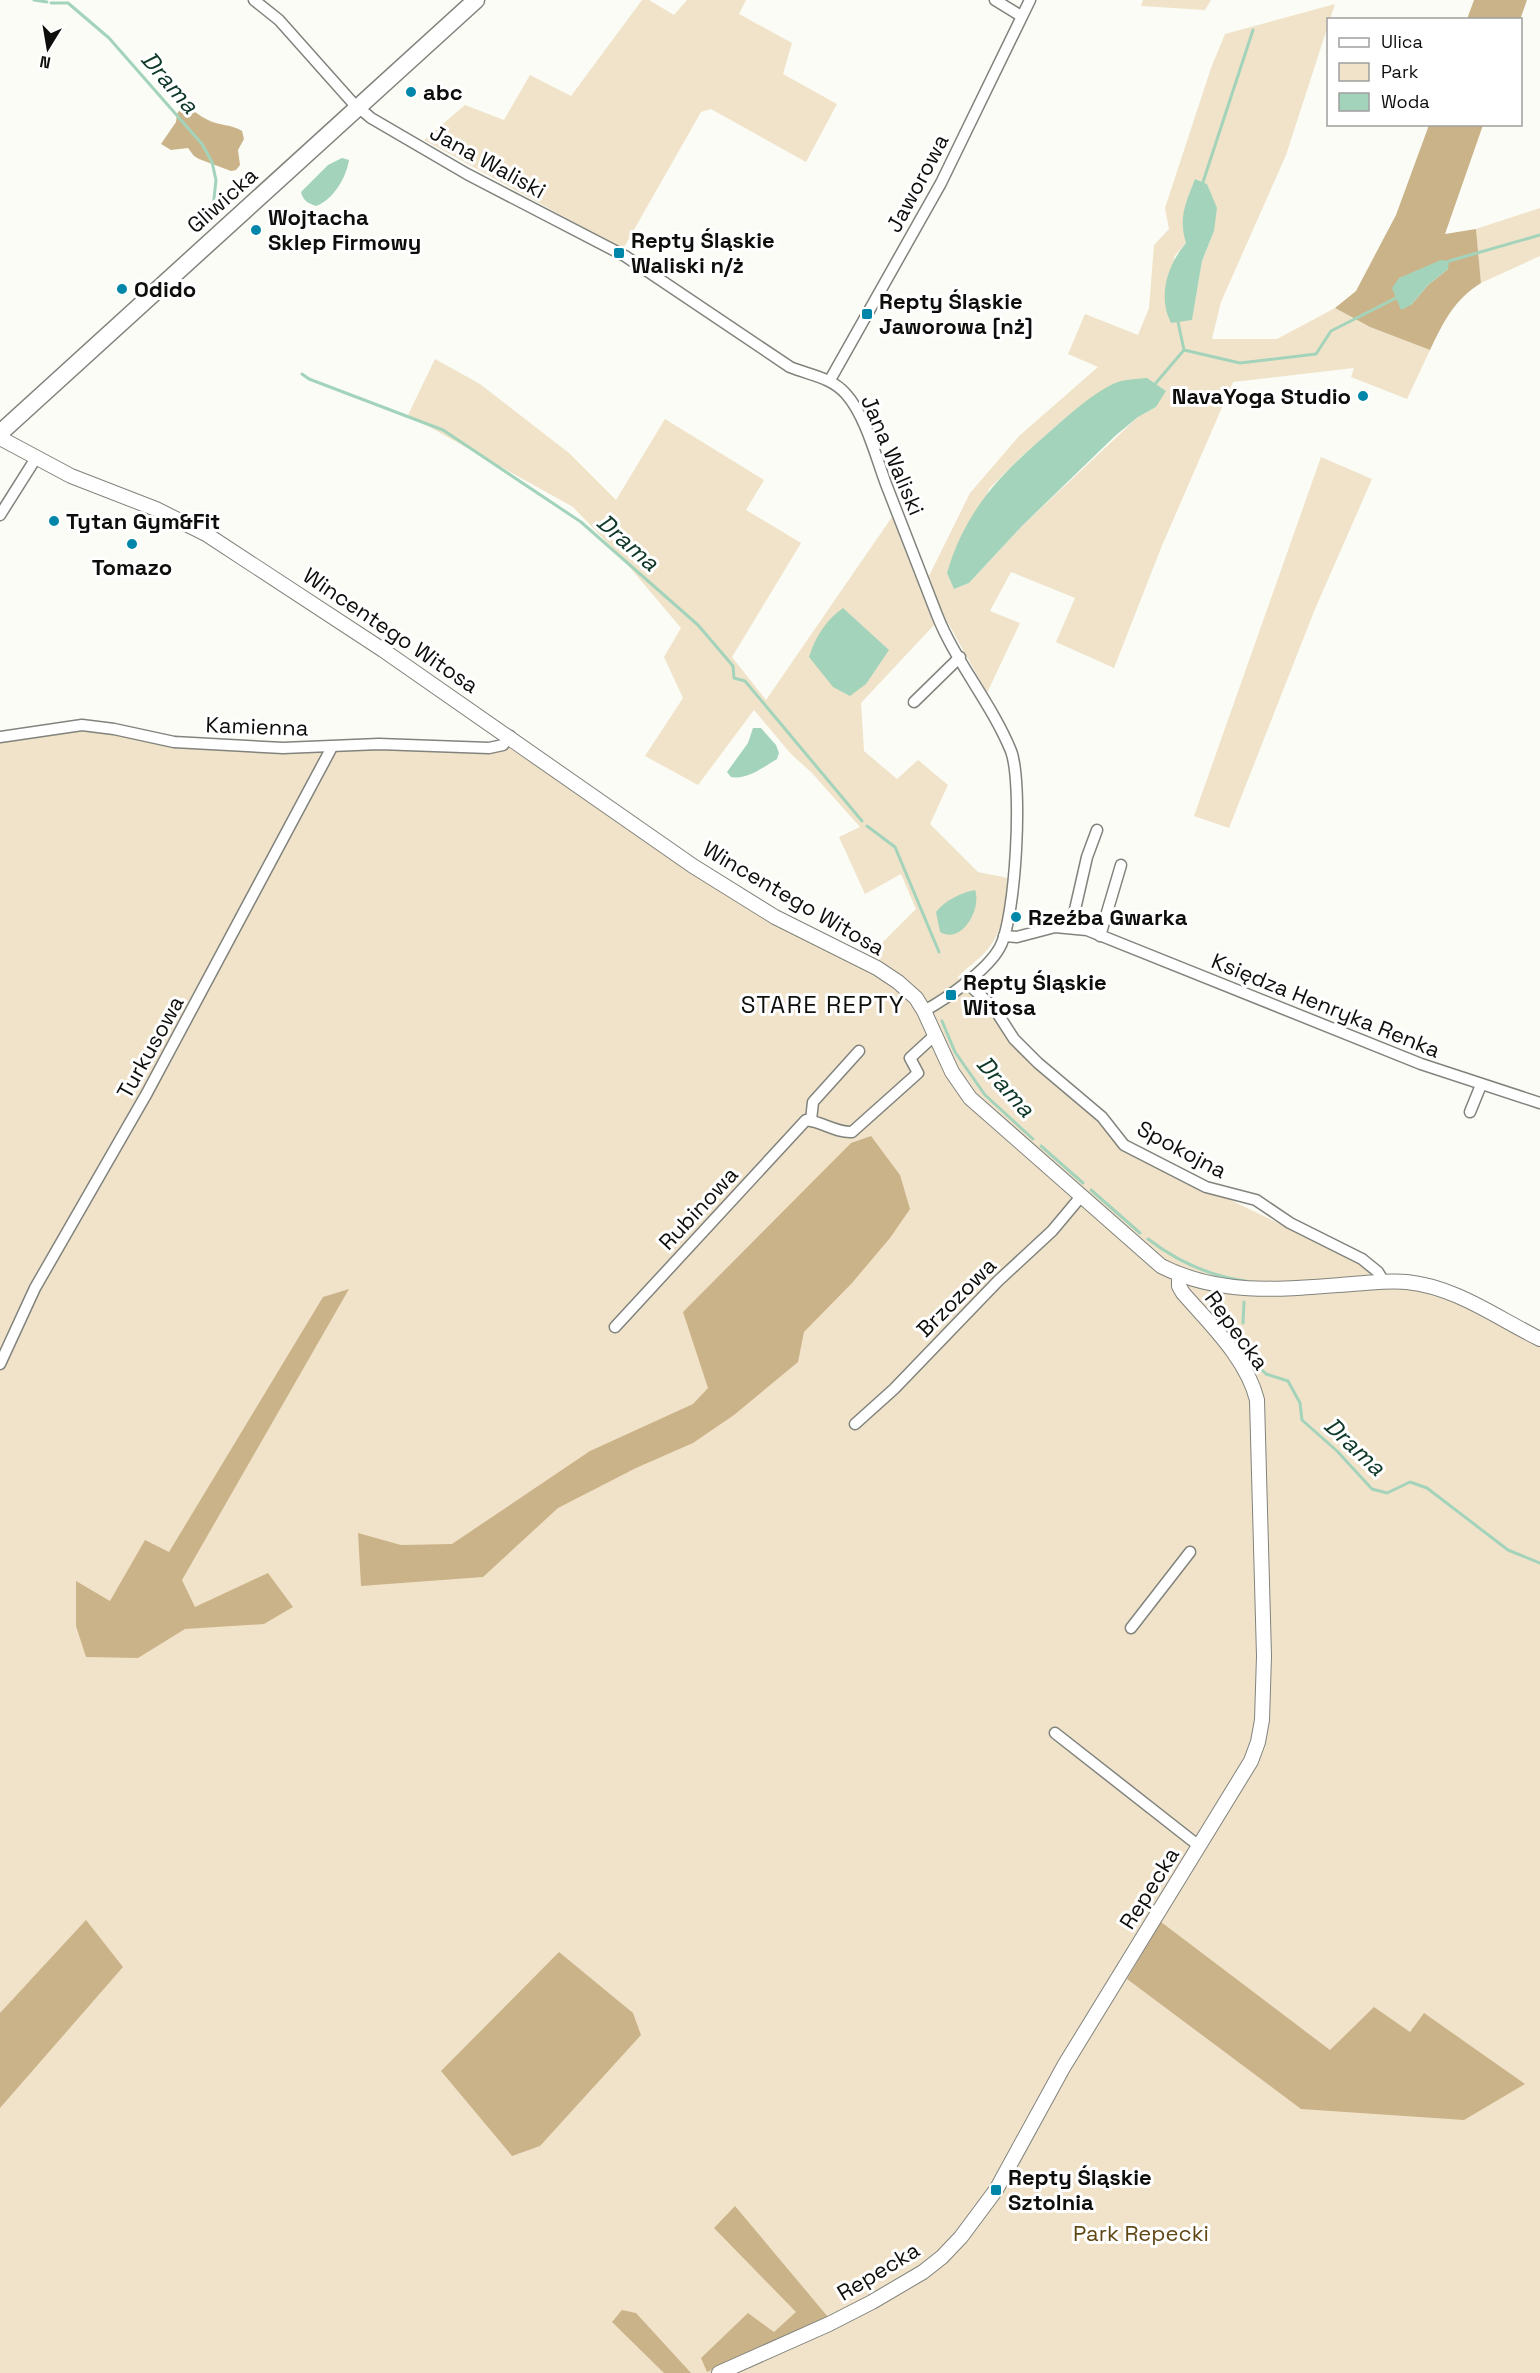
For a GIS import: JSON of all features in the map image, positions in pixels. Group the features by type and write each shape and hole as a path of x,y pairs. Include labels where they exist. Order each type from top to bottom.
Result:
{"main road":[{"name":"Gliwicka","path":"0,435 476,0"}],"street":[{"name":"Jana Waliski","path":"254,0 296,38 358,107 371,118 467,174 625,256 790,367 830,380 847,394 858,412 939,620 1010,748 1015,763 1017,820 1012,894 1004,936 999,948 991,958 966,982 924,1011"},
{"path":"994,0 1021,16"},
{"name":"Jaworowa","path":"830,380 940,183 1030,0"},
{"name":"Wincentego Witosa","path":"0,435 36,458 71,476 156,509 206,534 510,736 709,876 775,916 877,968 898,982 916,998 952,1072 970,1098 1161,1266 1179,1275 1224,1287 1261,1290 1384,1282 1419,1284 1458,1296 1540,1339"},
{"path":"0,515 36,458"},
{"path":"914,702 960,657"},
{"name":"Kamienna","path":"0,737 82,725 114,729 174,742 283,748 379,744 489,748 503,745 510,736"},
{"name":"Turkusowa","path":"0,1364 35,1288 153,1083 332,747"},
{"path":"1071,927 1087,856 1097,830"},
{"path":"1100,936 1121,865"},
{"name":"Księdza Henryka Renka","path":"1004,936 1017,937 1056,927 1071,927 1100,936 1421,1064 1540,1103"},
{"name":"Spokojna","path":"966,982 994,1008 1014,1039 1038,1064 1101,1117 1124,1145 1206,1187 1256,1200 1290,1223 1362,1259 1378,1272 1384,1282"},
{"path":"859,1051 813,1102 811,1120 844,1133 852,1132 918,1073 910,1058 935,1035"},
{"path":"1470,1112 1481,1085"},
{"name":"Rubinowa","path":"615,1327 806,1119 811,1120"},
{"name":"Brzozowa","path":"855,1424 894,1389 998,1281 1052,1230 1078,1200 1079,1194"},
{"name":"Repecka","path":"719,2373 872,2302 923,2271 962,2237 996,2190 1064,2066 1251,1761 1258,1742 1262,1720 1264,1656 1257,1400 1251,1381 1226,1344 1183,1293 1179,1286 1179,1275"},
{"path":"1131,1628 1190,1552"},
{"path":"1055,1733 1199,1846"}],"green space":[{"path":"642,0 649,0 674,15 687,0 746,0 739,14 792,43 783,74 837,104 806,162 711,109 701,112 623,249 424,140 465,105 504,120 530,75 571,96"},
{"path":"1143,0 1211,0 1205,10 1141,6"},
{"path":"1335,4 1330,18 1327,18 1327,29 1286,155 1221,302 1212,339 1277,339 1335,308 1370,327 1430,350 1407,399 1351,377 1354,368 1233,382 1161,548 1114,668 1056,642 1075,598 1011,572 990,611 1020,623 987,693 942,612 929,576 970,493 1019,436 1098,367 1068,354 1085,314 1138,335 1149,308 1154,245 1169,229 1165,208 1211,68 1225,34","holes":["1195,179 1207,184 1214,231 1202,261 1192,319 1174,257 1186,243","1147,378 1165,391 1156,407 1138,417 1022,526 969,583 954,589 989,489 1023,455 1070,414 1117,382"]},
{"path":"1540,208 1540,256 1481,283 1476,229"},
{"name":"Park Repecki","path":"435,359 480,384 569,453 616,500 665,419 764,480 746,510 801,543 732,657 766,700 892,517 934,625 861,703 864,751 897,779 918,760 948,785 930,824 978,872 1008,878 1005,906 998,933 984,953 957,978 965,979 1050,1074 1120,1136 1185,1178 1374,1269 1447,1296 1540,1343 1540,2373 0,2373 0,734 71,724 182,740 240,745 360,744 516,748 878,973 901,975 869,956 916,909 901,874 865,894 839,837 860,827 812,773 791,754 754,710 698,785 645,756 683,698 664,657 681,628 621,557 573,507 408,415"},
{"path":"1321,457 1372,479 1315,609 1229,828 1194,816"}],"shaded area":[{"path":"1474,0 1527,0 1521,18 1467,18"},
{"path":"182,106 212,122 242,131 244,139 238,150 240,165 236,170 231,171 199,159 188,148 171,150 161,144 176,122 177,114"},
{"path":"1429,126 1483,126 1445,234 1476,229 1481,283 1457,304 1430,350 1370,327 1335,308 1356,291 1396,215","holes":["1448,269 1428,285 1411,305 1399,278"]},
{"path":"871,1136 900,1175 910,1209 890,1238 852,1283 804,1332 798,1362 734,1415 693,1443 636,1468 558,1508 483,1577 361,1586 358,1533 401,1545 452,1544 590,1451 693,1404 708,1388 683,1312 851,1143"},
{"path":"349,1289 182,1580 195,1607 268,1573 293,1607 264,1624 185,1629 138,1658 86,1657 76,1626 76,1581 110,1601 145,1540 169,1552 323,1297"},
{"path":"86,1920 123,1967 0,2108 0,2013"},
{"path":"1161,1922 1330,2050 1374,2007 1410,2032 1424,2013 1525,2084 1464,2120 1301,2109 1127,1979"},
{"path":"559,1952 633,2013 641,2035 540,2146 512,2156 441,2071"},
{"path":"735,2206 828,2317 707,2372 701,2358 748,2313 774,2332 796,2312 714,2228"},
{"path":"622,2310 636,2313 691,2373 664,2373 612,2322"}],"water":[{"path":"342,158 349,160 342,181 333,194 316,206 306,201 301,192 328,165"},
{"path":"1195,179 1207,184 1217,208 1214,231 1202,261 1192,320 1171,323 1165,302 1166,281 1174,261 1186,243 1183,218"},
{"path":"1441,260 1449,261 1448,269 1428,285 1411,305 1401,310 1392,288 1399,278"},
{"path":"1147,378 1166,391 1156,407 1138,417 1115,436 1022,526 969,583 954,589 947,573 955,550 965,528 989,491 1062,421 1099,392 1119,382"},
{"path":"843,608 889,650 866,684 850,696 833,687 809,657 822,629"},
{"path":"753,728 761,728 776,745 779,753 777,759 749,775 731,777 727,772 748,743"},
{"path":"975,890 976,906 973,915 963,929 948,935 940,932 936,912 954,898"}],"waterway":[{"name":"Drama","path":"34,0 47,2"},
{"name":"Drama","path":"51,3 68,3 109,38 202,144 212,162 216,180 212,217"},
{"path":"1203,182 1253,30"},
{"path":"1449,261 1540,235"},
{"path":"1184,350 1240,363 1316,354 1331,331 1396,298"},
{"path":"1178,322 1184,350"},
{"path":"1155,384 1184,350"},
{"name":"Drama","path":"302,374 309,379 443,430 581,522 698,625 733,666 734,678 745,681 862,821"},
{"name":"Drama","path":"867,826 895,847 939,952"},
{"name":"Drama","path":"942,1021 955,1052 985,1095 1033,1139"},
{"name":"Drama","path":"1041,1146 1083,1183"},
{"name":"Drama","path":"1091,1190 1140,1233"},
{"name":"Drama","path":"1148,1239 1194,1267 1219,1276 1246,1281"},
{"name":"Drama","path":"1243,1323 1244,1302"},
{"name":"Drama","path":"1261,1369 1266,1374 1288,1381 1300,1403 1302,1420 1337,1451 1372,1489 1387,1493 1410,1482 1427,1488 1508,1550 1540,1563"}],"place":[{"name":"abc","path":"411,92"},
{"name":"Wojtacha Sklep Firmowy","path":"256,230"},
{"name":"Repty Śląskie Waliski n/ż","path":"619,253"},
{"name":"Odido","path":"122,289"},
{"name":"Repty Śląskie Jaworowa [nż]","path":"867,314"},
{"name":"NavaYoga Studio","path":"1363,396"},
{"name":"Tytan Gym&Fit","path":"54,521"},
{"name":"Tomazo","path":"132,544"},
{"name":"Rzeźba Gwarka","path":"1016,917"},
{"name":"Repty Śląskie Witosa","path":"951,995"},
{"name":"Repty Śląskie Sztolnia","path":"996,2190"}],"district":[{"name":"STARE REPTY","path":"823,1004"}]}
